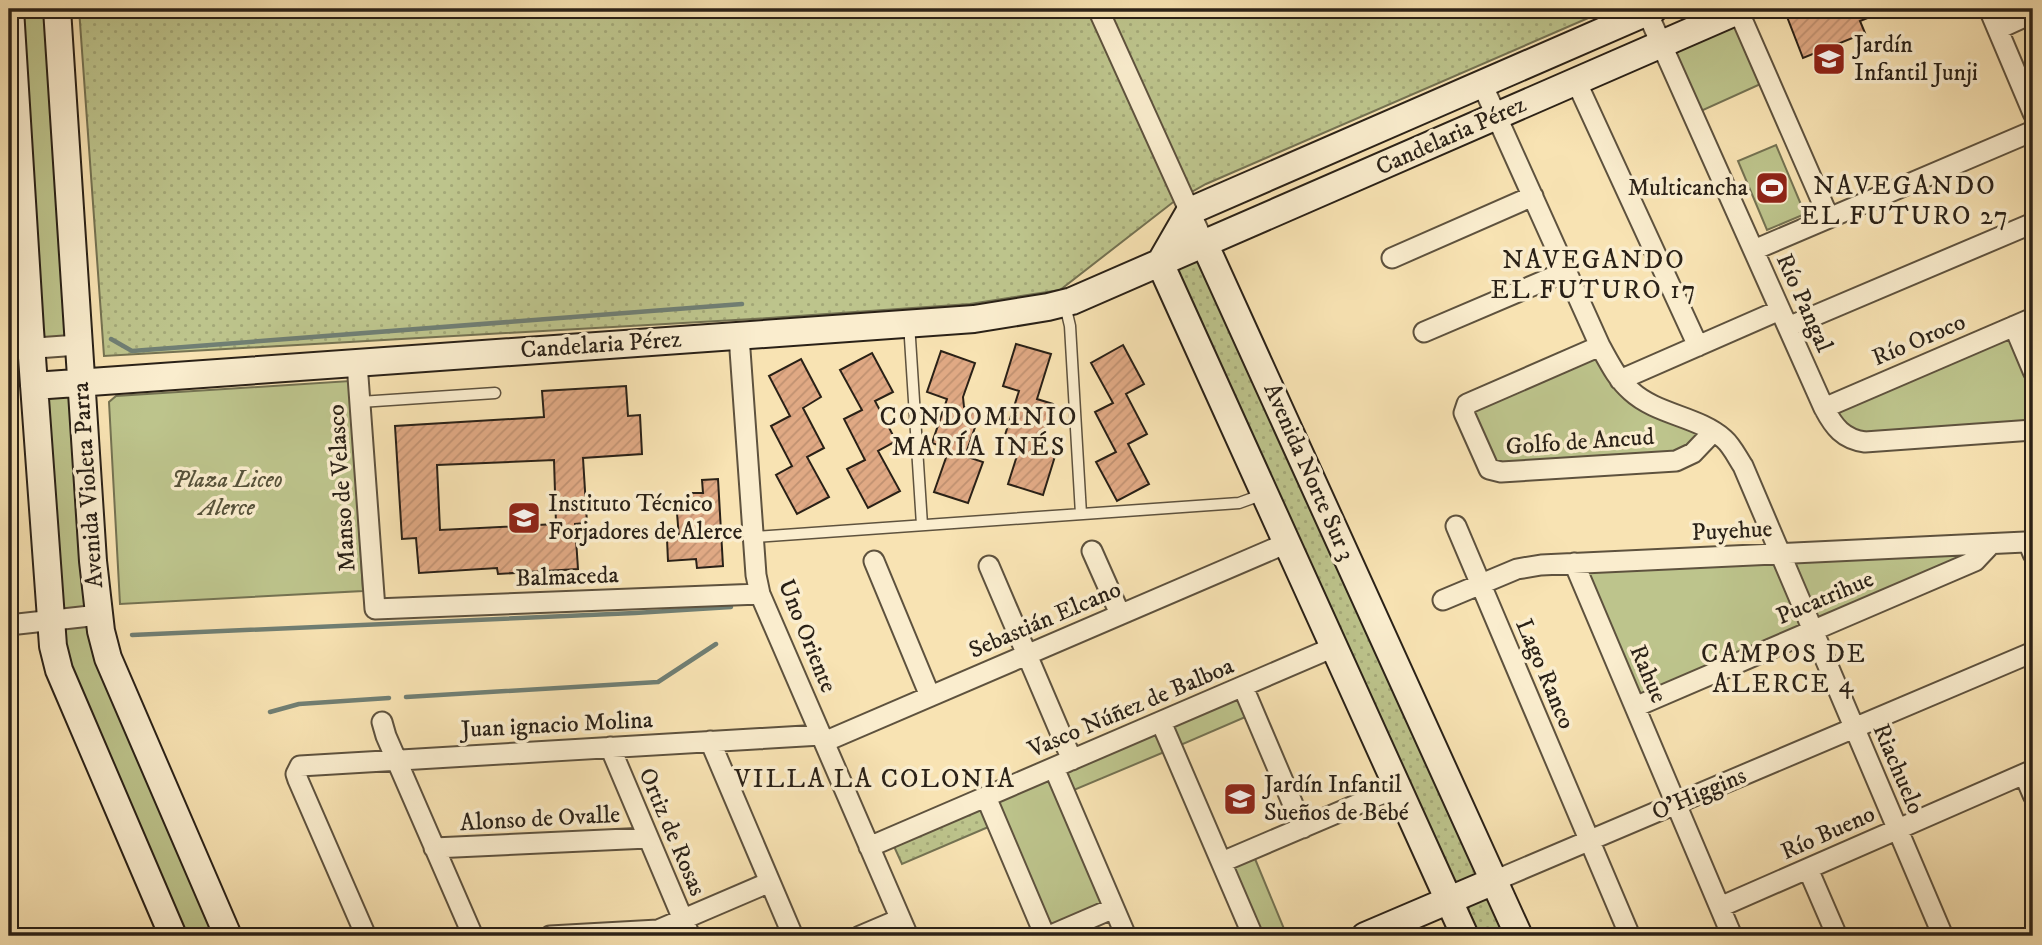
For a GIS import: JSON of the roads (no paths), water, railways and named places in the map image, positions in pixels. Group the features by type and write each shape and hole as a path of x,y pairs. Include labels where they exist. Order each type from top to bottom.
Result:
{"street":[{"name":"Avenida Violeta Parra","path":"10,9 20,349 34,386 50,620 55,654 173,936"},
{"name":"Avenida Violeta Parra","path":"57,9 78,345 102,638 108,658 228,936"},
{"name":"Avenida Norte Sur 3","path":"1098,9 1519,936"},
{"path":"1989,9 2033,113"},
{"name":"Candelaria Pérez","path":"1190,211 1651,10"},
{"name":"Río Pangal","path":"1651,10 1661,44 1824,408 1843,435 1854,441 1865,442 2033,430"},
{"path":"1740,10 1829,218"},
{"name":"Candelaria Pérez","path":"34,386 974,319 1064,304 1740,10"},
{"path":"1998,29 2033,13"},
{"path":"1576,81 1698,346"},
{"path":"1482,83 1600,346 1620,380 1648,404 1713,432"},
{"path":"1754,250 2033,131"},
{"path":"1392,258 1533,196"},
{"path":"1160,263 1190,211"},
{"path":"1620,380 1698,346 1784,319 2033,223"},
{"name":"Avenida Norte Sur 3","path":"1160,263 1465,936"},
{"path":"1424,332 1567,271"},
{"name":"Río Oroco","path":"1824,408 2033,318"},
{"path":"2014,326 2033,371"},
{"name":"Uno Oriente","path":"739,336 760,594 904,928"},
{"path":"20,349 78,345"},
{"name":"Golfo de Ancud","path":"1600,346 1465,406 1464,413 1489,469 1501,472 1676,461 1693,453 1713,432"},
{"name":"Manso de Velasco","path":"357,363 375,609"},
{"name":"Riachuelo","path":"1713,432 1729,444 1743,466 1778,554 1943,936"},
{"name":"Lago Ranco","path":"1456,526 1630,936"},
{"name":"Sebastián Elcano","path":"822,738 930,696 1287,542"},
{"name":"Puyehue","path":"1443,600 1529,566 2025,542 2031,549"},
{"name":"Pucatrihue","path":"1635,707 1975,561 1991,544"},
{"path":"1092,551 1120,614"},
{"path":"874,561 930,696"},
{"name":"Rahue","path":"1574,563 1732,936"},
{"path":"989,566 1072,760"},
{"name":"Balmaceda","path":"375,609 760,594"},
{"path":"9,625 99,615"},
{"name":"Vasco Núñez de Balboa","path":"869,847 1334,647"},
{"name":"O'Higgins","path":"1365,936 2033,652"},
{"path":"1243,687 1303,828"},
{"path":"382,722 472,936"},
{"path":"1161,722 1253,936"},
{"name":"Juan ignacio Molina","path":"366,936 298,780 297,769 305,764 710,741 822,738"},
{"path":"710,741 793,936"},
{"name":"Ortiz de Rosas","path":"610,747 686,928"},
{"path":"1054,768 1126,936"},
{"path":"2029,772 2033,795"},
{"name":"Río Bueno","path":"1720,907 2029,772"},
{"path":"1222,862 1398,787"},
{"path":"986,797 1047,936 1114,908"},
{"name":"Alonso de Ovalle","path":"435,848 648,838"},
{"path":"1808,869 1837,936"},
{"path":"550,936 686,928 770,882"},
{"path":"860,936 904,928"}],"lane":[{"path":"1064,304 1070,326 1081,514"},
{"path":"909,323 922,525"},
{"path":"360,402 495,393"},
{"path":"754,537 1238,503 1265,494"}],"waterway":[{"path":"111,339 132,351 742,304"},
{"path":"132,635 731,607"},
{"path":"406,697 658,682 716,644"},
{"path":"270,712 299,704 389,698"}],"place":[{"name":"Jardín Infantil Junji","path":"1829,59"},
{"name":"Multicancha","path":"1772,188"},
{"name":"Instituto Técnico Forjadores de Alerce","path":"524,518"},
{"name":"Jardín Infantil Sueños de Bebé","path":"1240,799"}],"district":[{"name":"NAVEGANDO EL FUTURO 27","path":"1905,201"},
{"name":"NAVEGANDO EL FUTURO 17","path":"1594,275"},
{"name":"CONDOMINIO MARÍA INÉS","path":"979,432"},
{"name":"CAMPOS DE ALERCE 4","path":"1784,669"},
{"name":"VILLA LA COLONIA","path":"875,779"}],"park label":[{"name":"Plaza Liceo Alerce","path":"227,494"}]}
